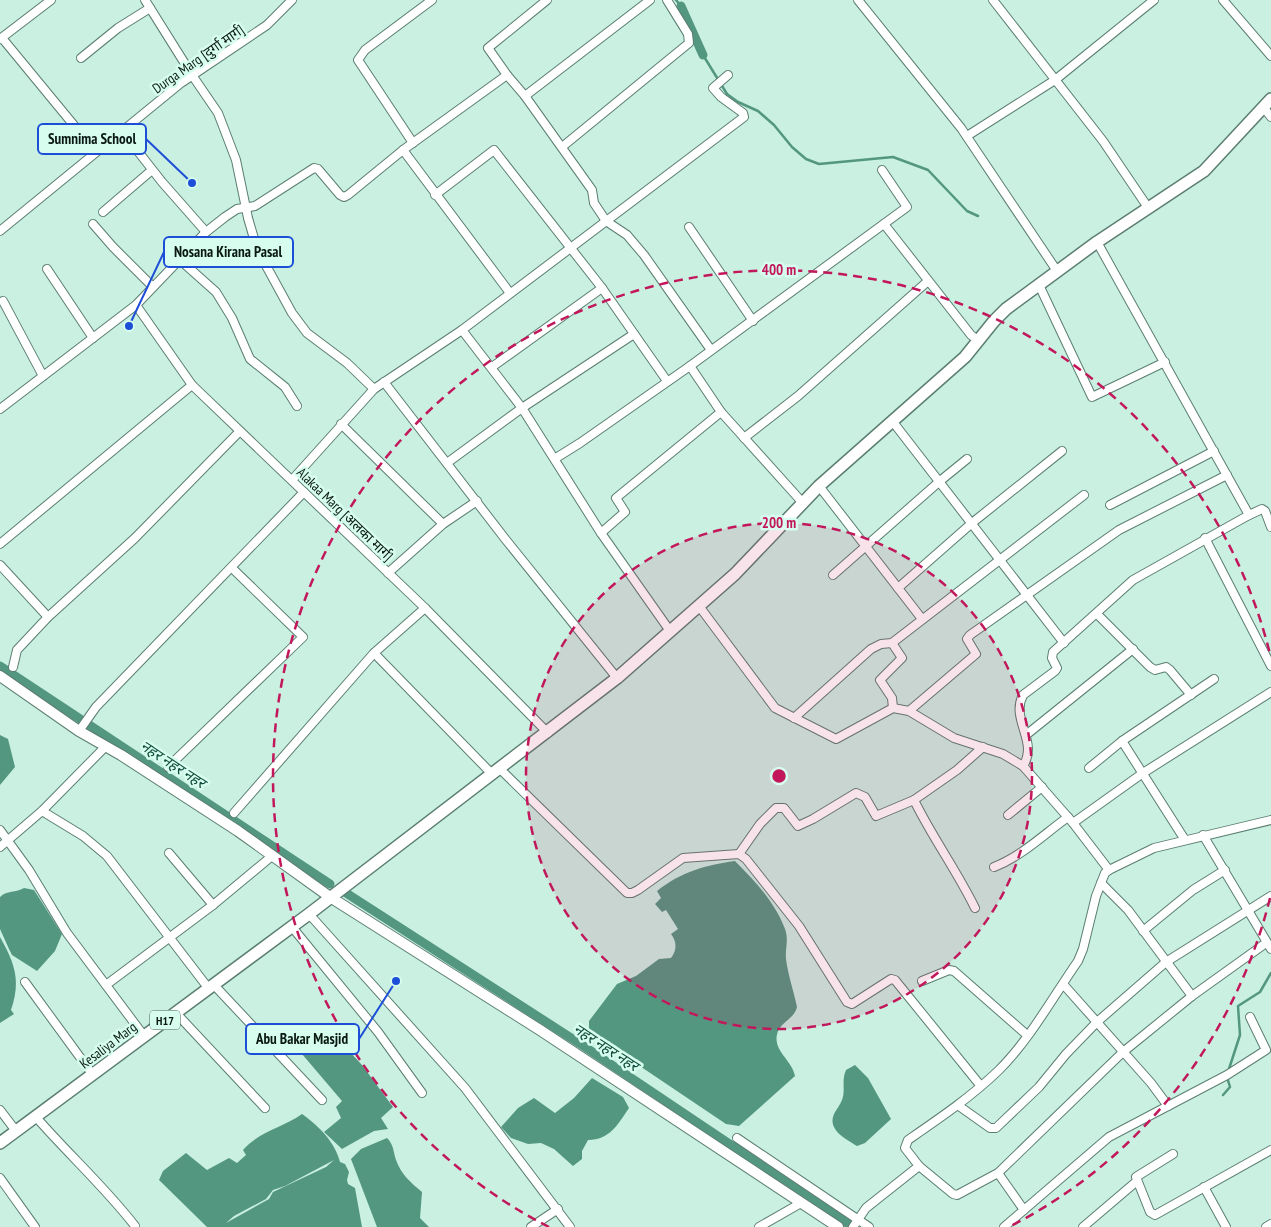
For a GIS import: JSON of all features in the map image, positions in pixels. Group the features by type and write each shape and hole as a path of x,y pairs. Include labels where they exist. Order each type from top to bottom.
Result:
{"main road":[{"name":"H17","path":"330,897 548,733 617,678 735,574 818,486 893,422 965,356 994,321 1097,242 1204,171 1269,108"},
{"path":"0,676 238,831 330,897 540,1030 838,1227"},
{"name":"Kesaliya Marg","path":"0,1143 330,897"}],"street":[{"path":"51,0 1,38 77,129 77,136 92,155"},
{"path":"145,0 224,125 236,160 246,207 262,261 296,319 307,333 347,363 374,389"},
{"name":"Durga Marg [दुर्गा मार्ग]","path":"0,231 192,75 252,37 292,0"},
{"path":"414,143 358,60 365,50 432,0"},
{"path":"546,0 488,48 592,190 594,203 606,220 627,235 638,248 711,350"},
{"path":"525,96 650,0"},
{"path":"562,147 690,43 688,34 667,0"},
{"path":"858,0 967,136 1057,271"},
{"path":"994,0 1103,141 1149,209"},
{"path":"967,136 1055,80 1154,0"},
{"path":"1223,0 1271,56"},
{"path":"81,58 118,28 150,8"},
{"path":"0,409 136,305 206,232 236,209 255,206 314,168 318,169 344,197 403,150 507,75"},
{"path":"292,480 374,389 462,330 744,118 743,113 721,97 713,88 728,75"},
{"path":"122,131 152,170 206,232"},
{"path":"403,150 510,294"},
{"path":"435,195 494,150 602,288 667,381"},
{"path":"103,212 152,170"},
{"path":"556,458 754,321 908,207 882,170"},
{"path":"93,224 112,248 153,287"},
{"path":"884,224 971,335 979,341"},
{"path":"689,227 754,321"},
{"path":"1097,242 1248,515"},
{"path":"179,259 216,292 232,318 250,359 284,387 297,406"},
{"path":"47,268 93,338"},
{"path":"744,438 798,396 928,281"},
{"path":"1040,285 1092,397 1165,362"},
{"path":"492,367 602,288"},
{"path":"3,301 43,376"},
{"name":"Alakaa Marg [अलका मार्ग]","path":"136,305 192,385 238,432 292,480 425,608 548,733"},
{"path":"462,330 522,408 556,458 601,533 670,631"},
{"path":"447,463 522,408 634,334"},
{"path":"690,366 721,412 802,502"},
{"path":"384,382 617,678"},
{"path":"0,544 192,385"},
{"path":"601,533 625,512 616,498 721,412"},
{"path":"893,422 1064,644"},
{"path":"341,424 442,524"},
{"path":"13,667 17,650 48,617 135,538 238,432"},
{"path":"898,588 972,523 1062,451"},
{"path":"1110,505 1214,451"},
{"path":"833,575 967,459"},
{"path":"908,711 976,654 975,649 967,639 970,635 1119,530 1227,475"},
{"path":"818,486 922,619"},
{"path":"80,728 88,717 304,492"},
{"path":"794,718 871,650 881,644 892,643 1084,495"},
{"path":"388,573 442,524 477,501"},
{"path":"1023,766 1030,749 1019,713 1020,701 1023,695 1055,671 1056,664 1052,655 1133,580 1205,538 1262,509 1265,511 1271,526"},
{"path":"1205,538 1271,666"},
{"path":"0,565 48,617"},
{"path":"168,767 303,637 232,568"},
{"path":"699,606 775,708 836,739 893,708 908,711 954,738 1003,754 1023,766 1110,870"},
{"path":"234,813 374,652 425,608"},
{"path":"1097,614 1150,667 1154,670 1166,667 1191,695"},
{"path":"892,643 902,658 880,680 892,698 893,708"},
{"path":"1026,735 1133,649"},
{"path":"374,652 495,771 627,893 632,894 683,858 739,854 760,824 776,808 784,808 798,826 856,793 865,797 876,816 914,800 957,770 983,747"},
{"path":"1089,768 1122,741 1214,679"},
{"path":"994,867 1024,851 1271,692"},
{"path":"1122,741 1186,840"},
{"path":"0,848 42,811 106,746"},
{"path":"1008,815 1042,787"},
{"path":"914,800 940,851 964,886 975,908"},
{"path":"42,811 83,836 106,856 211,987 322,1100"},
{"path":"1202,835 1225,870 1268,946 1192,996 1123,1052 998,1173 957,1195 952,1194 919,1166 905,1148 908,1140 959,1106 980,1085 1000,1069 1027,1034 1062,984 1083,949 1101,883 1110,870 1154,848 1202,835 1271,820"},
{"path":"0,830 68,933 144,1036"},
{"path":"169,854 214,906"},
{"path":"739,854 758,872 799,926 847,1002 852,1004 891,979 895,980 980,1085"},
{"path":"106,985 214,906 272,856"},
{"path":"1143,931 1193,890 1225,870"},
{"path":"1101,883 1128,910 1192,996"},
{"path":"959,1106 990,1128 996,1128 1039,1086 1097,1022 1166,962 1271,896"},
{"path":"309,914 465,1088 570,1227"},
{"path":"292,927 378,1032 422,1092"},
{"path":"922,982 949,970 954,971 1027,1034"},
{"path":"25,982 93,1075"},
{"path":"1062,984 1168,1106"},
{"path":"176,1013 265,1108"},
{"path":"1004,1227 1109,1137 1227,1075 1266,1050 1250,1017"},
{"path":"0,1110 16,1132"},
{"path":"36,1117 69,1154 114,1199 135,1226"},
{"path":"737,1138 856,1223 869,1227"},
{"path":"1136,1181 1150,1212 1155,1215 1271,1150"},
{"path":"1083,1227 1136,1181 1138,1174 1173,1154"},
{"path":"856,1223 866,1208 919,1166"},
{"path":"998,1173 1024,1210"},
{"path":"0,1178 36,1227"},
{"path":"1204,1187 1226,1227"},
{"path":"759,1227 801,1203"},
{"path":"531,1227 558,1209"},
{"path":"1266,1227 1271,1224"}],"shaded area":[{"path":"0,735 8,739 15,767 0,785"},
{"path":"735,861 757,884 781,919 787,937 787,965 797,1007 794,1014 781,1026 777,1036 779,1048 790,1064 795,1076 739,1126 726,1124 613,1048 589,1029 589,1021 617,984 636,976 659,959 671,958 673,955 676,946 671,934 678,929 666,910 662,912 655,904 661,898 657,891 666,884 694,870"},
{"path":"24,888 34,890 62,934 55,951 37,971 12,955 0,929 0,897 6,893"},
{"path":"0,937 13,964 16,990 11,1010 14,1014 0,1023"},
{"path":"326,1026 362,1065 393,1107 381,1118 388,1129 374,1131 342,1149 324,1132 341,1118 336,1107 342,1101 302,1054 289,1044 301,1036 309,1041"},
{"path":"855,1065 868,1078 891,1119 865,1143 857,1146 839,1133 833,1125 834,1114 843,1096 846,1070"},
{"path":"592,1078 623,1097 629,1108 608,1134 588,1140 582,1151 582,1159 573,1166 554,1149 541,1143 528,1144 511,1138 501,1127 518,1108 534,1098 555,1113 574,1098"},
{"path":"302,1114 314,1124 326,1135 340,1162 345,1164 349,1172 348,1184 355,1188 362,1227 207,1227 159,1180 163,1171 186,1153 207,1170 229,1158 237,1163 246,1155 243,1150 257,1138","holes":["334,1160 326,1167 273,1192 269,1199 226,1223 234,1216 266,1199 273,1190 285,1186"]},
{"path":"387,1138 401,1170 410,1182 422,1192 420,1218 429,1227 377,1227 351,1159 361,1149"}],"waterway":[{"path":"676,0 681,6"},
{"path":"681,6 703,55"},
{"path":"703,55 727,94 738,102 758,111 806,159 819,164 893,157 928,170 967,211 978,216"},
{"name":"नहर नहर नहर","path":"0,666 330,884"},
{"name":"नहर नहर नहर","path":"343,891 582,1045 853,1227"},
{"path":"1228,1072 1240,1035 1238,1006 1260,992 1271,973"},
{"path":"1223,1095 1230,1087 1227,1077"}],"place":[{"name":"Sumnima School","path":"192,183"},
{"name":"Nosana Kirana Pasal","path":"129,326"},
{"name":"Abu Bakar Masjid","path":"396,981"}]}
